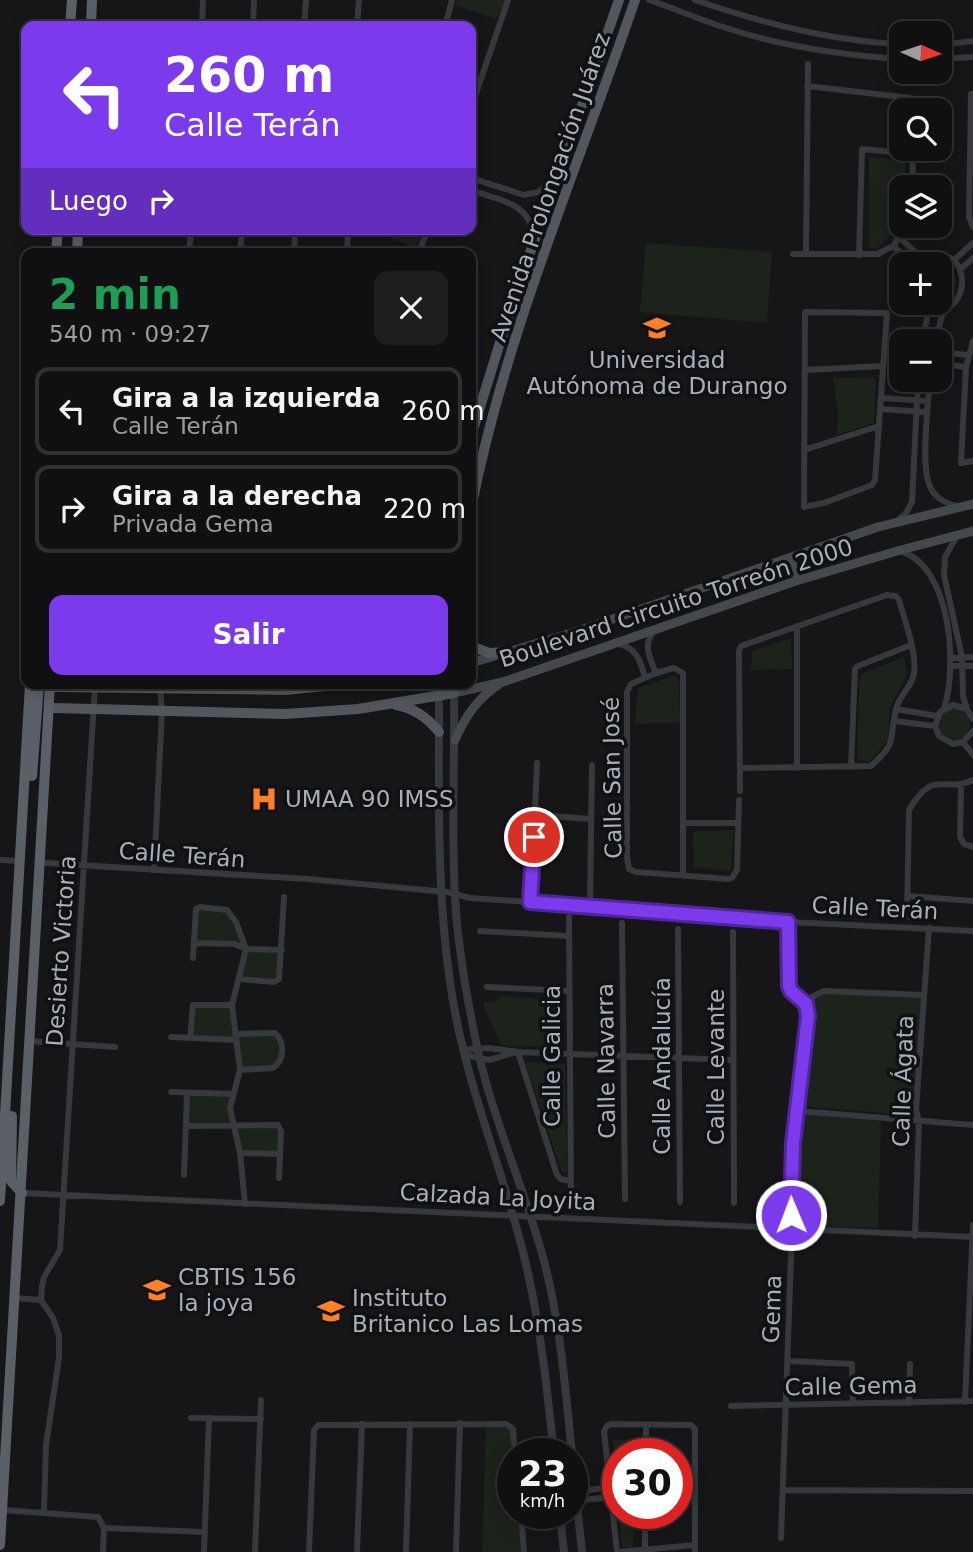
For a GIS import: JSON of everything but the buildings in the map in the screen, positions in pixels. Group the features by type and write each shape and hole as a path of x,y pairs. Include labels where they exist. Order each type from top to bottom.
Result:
{"highway":[{"path":"71,21 72,0"},
{"path":"91,21 93,0"},
{"path":"0,1201 6,1041 21,855 30,689"},
{"path":"21,855 37,733 39,689"},
{"path":"41,689 48,704 54,708"},
{"path":"38,709 50,689"},
{"path":"29,1035 39,974 54,689"},
{"path":"0,1545 34,953 54,689"},
{"path":"37,733 44,726 53,730"},
{"path":"6,1041 13,1071 11,1181 22,1193"}],"main road":[{"name":"Avenida Prolongación Juárez","path":"476,420 511,307 619,0"},
{"name":"Avenida Prolongación Juárez","path":"476,482 500,387 635,0"},
{"path":"511,307 525,313"},
{"name":"Boulevard Circuito Torreón 2000","path":"476,662 895,522 973,505"},
{"name":"Boulevard Circuito Torreón 2000","path":"476,686 503,682 796,581 973,531"},
{"path":"791,558 796,581"},
{"path":"476,648 489,653 511,652"},
{"path":"455,740 473,706 487,692 503,682"},
{"path":"243,689 295,689"},
{"name":"Boulevard Circuito Torreón 2000","path":"54,708 285,714 358,709 454,689"},
{"path":"389,703 406,706 430,721 439,732"}],"street":[{"path":"202,21 203,0"},
{"path":"253,21 254,0"},
{"path":"304,21 306,0"},
{"path":"357,21 359,0"},
{"path":"446,21 452,0"},
{"path":"476,93 508,0"},
{"path":"649,0 722,27 780,42 855,56 889,58"},
{"path":"695,0 787,28 889,43"},
{"path":"952,44 973,41"},
{"path":"952,58 973,57"},
{"path":"806,254 807,64"},
{"path":"807,86 911,98"},
{"path":"973,94 969,217 973,228"},
{"path":"859,255 862,149 889,150"},
{"path":"476,180 524,195 539,192 560,170"},
{"path":"476,192 523,210 532,223 536,237"},
{"path":"793,254 877,254 893,246 901,238 914,252"},
{"path":"952,307 965,293 967,277 962,267 954,260 973,243"},
{"path":"893,246 900,252"},
{"path":"962,267 973,258"},
{"path":"804,312 887,313 884,366 877,473 872,485 824,503 804,507 804,312"},
{"path":"973,341 966,367 961,463 973,461"},
{"path":"952,353 968,355"},
{"path":"952,365 966,367"},
{"path":"804,370 884,366"},
{"path":"895,522 906,513 912,502 917,392"},
{"path":"929,392 929,487 947,504 960,507"},
{"path":"881,398 928,401"},
{"path":"964,405 973,404"},
{"path":"880,409 927,412"},
{"path":"804,450 879,426"},
{"path":"958,534 945,556 944,575 962,657 963,696 973,719"},
{"path":"897,551 922,562 932,577 943,614 951,666 950,687 935,726 939,736 947,743 963,742 972,735"},
{"path":"740,791 741,646 894,595 899,600 911,645 914,672 912,680 900,696 892,740 881,758 871,766 741,768"},
{"path":"797,626 797,768"},
{"path":"655,630 650,635 647,650 656,673 674,668 683,673 683,876"},
{"path":"614,644 630,647 636,653 645,677"},
{"path":"851,767 855,669 911,645"},
{"path":"951,658 973,657"},
{"path":"951,666 973,666"},
{"name":"Calle San José","path":"656,673 631,684 627,692 629,869 636,872 729,879 735,876 738,823"},
{"name":"Desierto Victoria","path":"41,1300 44,1278 60,1250 95,689"},
{"path":"154,870 162,712 160,689"},
{"path":"454,689 454,893 463,971 480,1059 545,1267 558,1328 570,1438"},
{"path":"439,690 441,892 450,978 464,1052 480,1113 513,1215 536,1312 552,1438"},
{"path":"944,708 953,705 967,709"},
{"path":"896,709 937,716"},
{"path":"894,721 935,726"},
{"path":"963,742 973,755"},
{"path":"530,902 537,763"},
{"name":"Calle San José","path":"590,906 592,765"},
{"path":"907,917 909,810 917,795 934,785 961,785 973,780"},
{"path":"961,785 960,837 964,844 973,847"},
{"path":"683,823 738,823 739,800"},
{"path":"534,815 591,819"},
{"path":"0,860 21,855"},
{"name":"Calle Terán","path":"46,863 316,880 454,893 470,898 788,922 973,931"},
{"path":"908,895 973,901"},
{"path":"239,979 274,982 280,977 284,897"},
{"path":"193,958 195,911 198,908 220,908 230,912 246,949 232,1005 240,1070 232,1094 230,1114 240,1153 245,1204"},
{"name":"Calle Galicia","path":"569,917 570,1194"},
{"name":"Gema","path":"781,1538 792,1229 791,1170 808,1016 804,1000 793,993 789,986 788,922"},
{"name":"Calle Navarra","path":"622,923 625,1199"},
{"name":"Calle Ágata","path":"915,1236 919,1122 916,1109 929,928"},
{"name":"Calle Andalucía","path":"678,929 680,1202"},
{"path":"480,931 569,936"},
{"name":"Calle Levante","path":"733,932 734,1203"},
{"path":"194,943 235,944 246,949 282,950"},
{"path":"486,987 569,991"},
{"path":"804,1000 824,991 925,995"},
{"path":"190,1038 193,1005 232,1005"},
{"path":"171,1037 235,1037 275,1033 279,1036 282,1045 281,1059 273,1068 240,1070"},
{"path":"29,1035 73,1044 115,1047"},
{"path":"464,1052 477,1048 733,1060"},
{"path":"464,1052 480,1059 494,1059 518,1052"},
{"path":"518,1052 557,1175 570,1181"},
{"path":"171,1092 187,1096 232,1094"},
{"path":"184,1175 187,1096"},
{"path":"797,1111 973,1125"},
{"path":"186,1126 279,1126 279,1178"},
{"path":"240,1153 280,1154"},
{"name":"Calzada La Joyita","path":"22,1193 973,1237"},
{"path":"969,1402 973,1226"},
{"path":"15,1298 41,1300 53,1318 59,1335 59,1357 46,1445 44,1511"},
{"path":"788,1361 852,1364 853,1404"},
{"path":"909,1403 910,1364"},
{"path":"255,1552 261,1400"},
{"name":"Calle Gema","path":"731,1406 969,1402"},
{"path":"191,1418 261,1419"},
{"path":"204,1552 209,1418"},
{"path":"456,1552 460,1423"},
{"path":"309,1552 314,1430 320,1424 509,1425 513,1429 514,1438"},
{"path":"358,1552 362,1424"},
{"path":"406,1552 410,1424"},
{"path":"606,1438 605,1428 611,1424 691,1426 695,1429 695,1549 618,1552 615,1529"},
{"path":"646,1424 646,1438"},
{"path":"783,1490 973,1491"},
{"path":"2,1510 99,1517 104,1528 103,1552"},
{"path":"104,1528 205,1532"},
{"path":"522,1529 524,1552"},
{"path":"562,1529 564,1552"},
{"path":"579,1529 582,1552"},
{"path":"645,1529 645,1549"}],"shaded area":[{"path":"456,0 505,0 497,19 455,5"},
{"path":"869,157 905,161 905,175 889,175 889,237 878,248 869,248"},
{"path":"384,235 420,235 415,248"},
{"path":"646,243 772,252 767,323 640,312"},
{"path":"952,272 957,281 952,293"},
{"path":"833,377 876,378 874,423 837,435 838,414"},
{"path":"791,638 792,669 751,670 752,651"},
{"path":"904,657 907,675 890,707 888,740 869,762 857,759 861,674"},
{"path":"676,675 679,680 680,723 635,724 638,688"},
{"path":"954,708 965,713 970,724 965,735 954,740 943,735 938,724 943,713"},
{"path":"734,830 731,871 694,867 693,831"},
{"path":"198,909 225,911 235,923 242,945 195,941"},
{"path":"247,950 280,951 277,979 241,978"},
{"path":"828,993 921,997 914,1116 803,1106 810,1001 818,995"},
{"path":"500,996 563,1001 563,1047 500,1044 483,1001 493,1002"},
{"path":"195,1006 231,1006 233,1038 191,1036"},
{"path":"274,1034 279,1051 278,1059 272,1067 241,1069 236,1035"},
{"path":"525,1062 565,1064 567,1172 562,1172"},
{"path":"189,1094 230,1095 228,1114 231,1124 188,1125"},
{"path":"799,1114 881,1121 878,1228 795,1226 793,1169"},
{"path":"235,1127 279,1128 279,1152 241,1152"},
{"path":"486,1428 508,1428 512,1438 497,1438 497,1529 519,1529 521,1552 482,1552"},
{"path":"620,1529 633,1529 633,1547 622,1547"}],"place":[{"name":"Universidad Autónoma de Durango","path":"657,328"},
{"name":"UMAA 90 IMSS","path":"264,799"},
{"name":"CBTIS 156 la joya","path":"157,1290"},
{"name":"Instituto Britanico Las Lomas","path":"331,1311"}],"route":[{"path":"534,837 530,902 788,922 789,986 793,993 804,1000 808,1016 793,1143 791,1215"}]}
